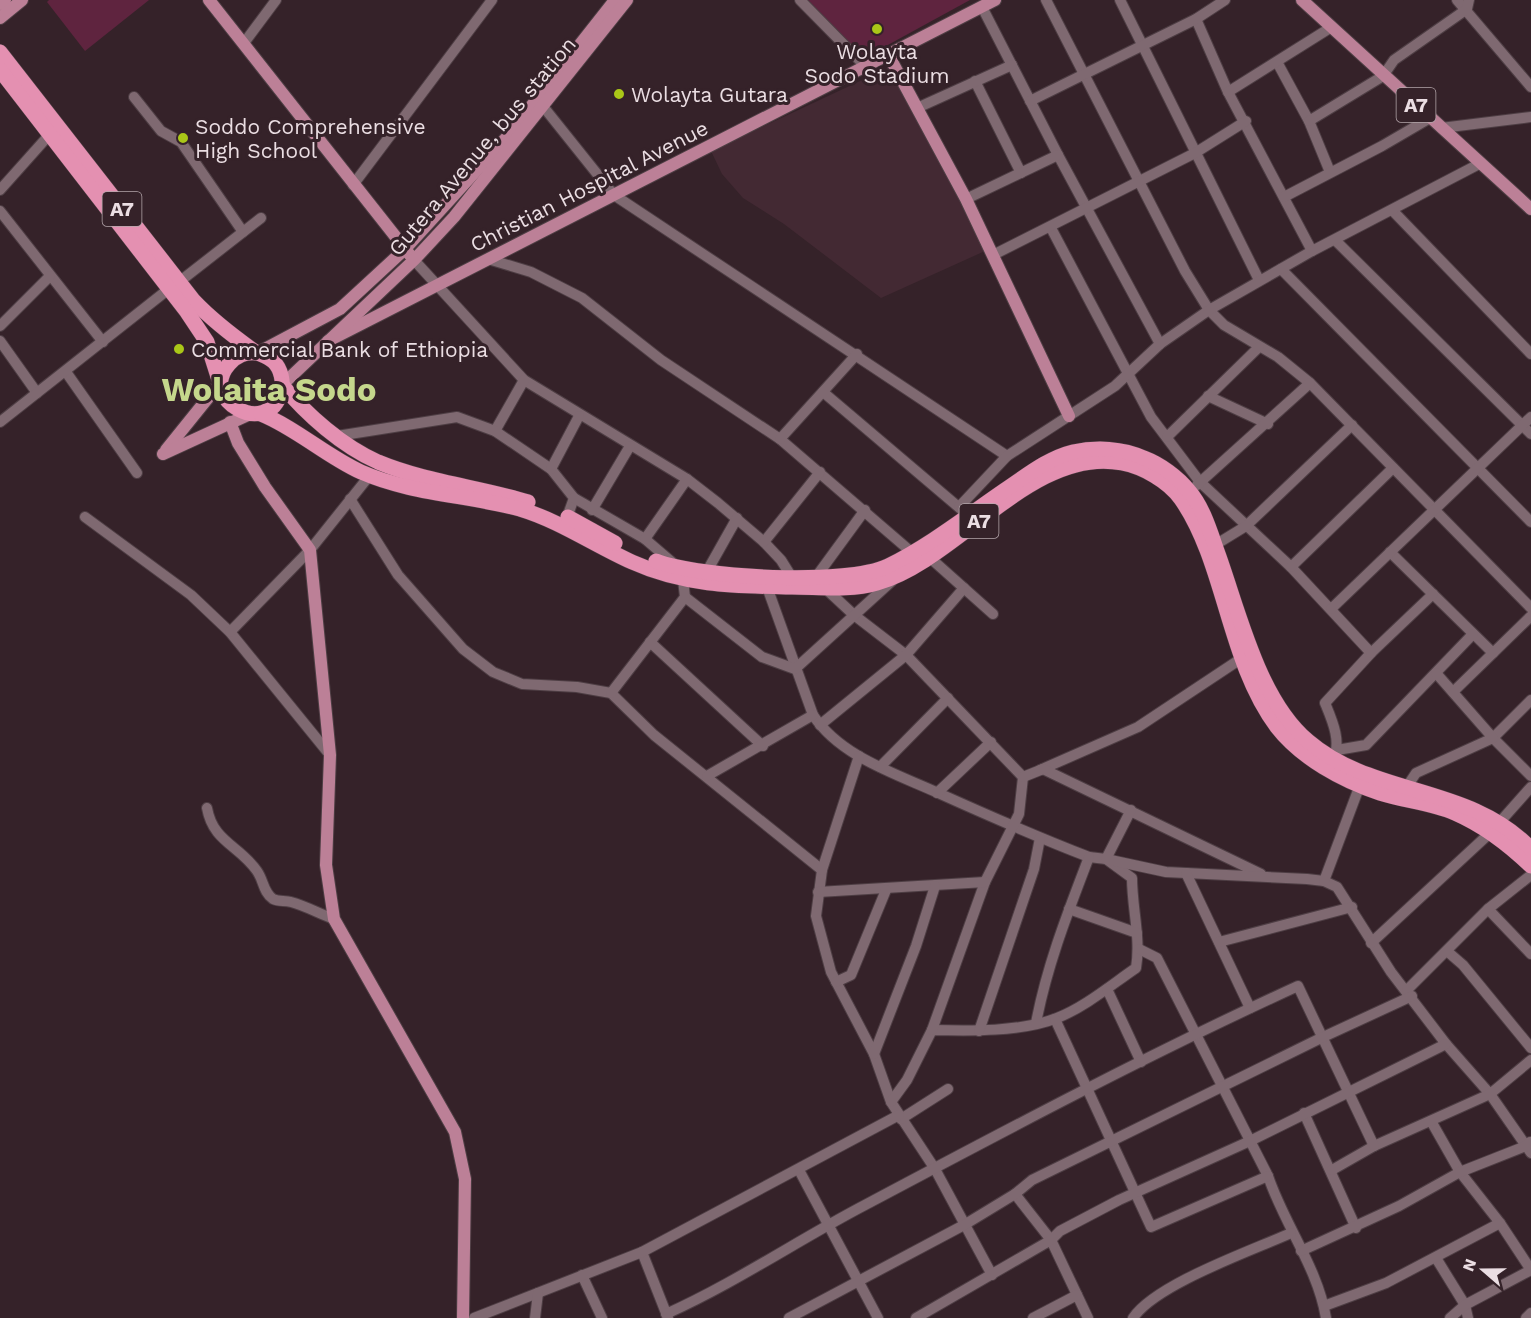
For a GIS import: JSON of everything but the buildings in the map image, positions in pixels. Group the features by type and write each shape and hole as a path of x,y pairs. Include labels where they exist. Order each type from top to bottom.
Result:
{"highway":[{"name":"A7","path":"0,52 54,130 175,285 207,342 228,402 239,411 255,414 370,476 520,509 566,522"},
{"name":"A7","path":"0,69 54,130"},
{"name":"A7","path":"175,285 204,312 257,353 275,363 280,372 282,385 337,436 377,461 418,475 506,495 704,584 767,587 791,581"},
{"path":"220,383 222,374 234,358 248,352 257,353"},
{"path":"255,414 275,404 282,385"},
{"name":"A7","path":"821,582 860,575 921,556 963,512 1054,459 1072,452 1095,449 1114,450 1144,458 1176,478 1190,490 1215,545 1260,671 1274,700 1307,741 1335,754 1361,774 1468,806 1495,827 1531,849"},
{"name":"A7","path":"681,574 706,573 860,586 895,577 921,556 1057,470 1078,464 1101,461 1130,465 1190,490"},
{"name":"A7","path":"1190,490 1195,525 1242,658 1258,697 1279,729 1318,763 1360,785 1495,827 1531,866"}],"main road":[{"path":"0,4 5,0"},
{"path":"0,18 22,0"},
{"path":"209,0 414,260"},
{"path":"257,353 340,309 405,249 541,102 615,0"},
{"name":"Gutera Avenue, bus station","path":"282,385 414,260 453,217 541,102 627,0"},
{"name":"Christian Hospital Avenue","path":"328,341 995,0"},
{"name":"A7","path":"1302,0 1330,28 1531,209"},
{"path":"889,56 966,199 1069,416"},
{"path":"220,383 163,454 230,422 255,414"},
{"path":"230,422 238,443 264,487 310,550 330,755 326,865 334,919 455,1132 465,1179 463,1318"}],"street":[{"path":"244,43 276,0"},
{"path":"353,185 492,0"},
{"path":"800,0 866,67"},
{"path":"1046,0 1141,181 1185,271 1209,310 1224,325 1278,357 1310,383 1531,608"},
{"path":"1120,0 1260,280"},
{"path":"1030,100 1196,19 1225,0"},
{"path":"1457,0 1468,5 1531,87"},
{"path":"1309,121 1383,76 1394,60 1468,5"},
{"path":"982,7 1058,155 1088,206 1161,344"},
{"path":"1196,19 1228,92 1246,121 1312,251"},
{"path":"1228,92 1330,28"},
{"path":"1276,62 1309,121 1330,172"},
{"path":"917,108 1012,64"},
{"path":"975,81 1021,173"},
{"path":"134,97 161,131 181,142 243,232"},
{"path":"541,102 614,195 1008,456"},
{"path":"1442,128 1531,117"},
{"path":"1284,197 1430,118"},
{"path":"993,255 1051,228 1088,206 1195,153 1246,121"},
{"path":"0,190 54,130"},
{"path":"966,199 1058,155"},
{"path":"823,392 963,512 1008,456 1116,386 1161,344 1209,310 1312,251 1481,163"},
{"path":"1392,210 1531,354"},
{"path":"0,211 103,342"},
{"path":"0,422 261,218"},
{"path":"1051,228 1127,374 1151,417 1167,437 1190,490 1246,526 1291,567 1371,653"},
{"path":"1331,609 1477,467 1528,425 1335,240"},
{"path":"488,259 531,272 582,298 661,360 780,440 993,614"},
{"path":"414,260 524,380 579,416 687,479 764,542 791,581"},
{"path":"1281,269 1531,522"},
{"path":"0,326 51,276"},
{"path":"0,341 37,393"},
{"path":"1167,437 1259,347"},
{"path":"780,440 857,354"},
{"path":"66,372 137,473"},
{"path":"495,431 524,380"},
{"path":"1190,490 1268,424 1310,383"},
{"path":"1208,396 1268,424"},
{"path":"551,469 579,416"},
{"path":"337,436 457,417 495,431 551,469 574,498 645,539 681,574 685,597 762,657 795,669"},
{"path":"1215,545 1246,526 1352,425"},
{"path":"592,510 630,446"},
{"path":"1291,567 1393,468"},
{"path":"764,542 820,472"},
{"path":"230,632 310,550 370,476"},
{"path":"645,539 687,479"},
{"path":"566,522 574,498"},
{"path":"350,499 398,575 463,649 493,672 522,684 577,687 611,693 654,735 707,776 761,824 822,870"},
{"path":"865,510 821,582 854,615 906,655 1023,777 1022,801 1018,814 985,882 932,1030 907,1080 891,1102"},
{"path":"86,517 191,595 230,632 330,755"},
{"path":"706,573 737,518"},
{"path":"1390,552 1492,653"},
{"path":"795,669 895,577"},
{"path":"767,587 813,715 820,725 859,756 1011,826 1089,857 1166,872 1267,876 1324,881 1337,886 1352,907 1371,943 1446,1044 1490,1094 1529,1147 1460,1172 1356,1228 1301,1251"},
{"path":"820,725 906,655 964,588"},
{"path":"1433,594 1371,653 1325,703 1335,732 1335,754 1366,745 1473,634"},
{"path":"611,693 685,597"},
{"path":"1453,692 1531,616"},
{"path":"650,642 763,746"},
{"path":"1023,777 1138,727 1242,658"},
{"path":"1436,673 1493,738 1531,776"},
{"path":"880,767 948,698"},
{"path":"1406,788 1416,773 1493,738 1531,700"},
{"path":"707,776 763,746 813,715"},
{"path":"938,793 991,742"},
{"path":"859,756 822,870 816,916 831,972 874,1054 891,1102 935,1169 992,1275"},
{"path":"1023,777 1043,769 1267,876"},
{"path":"1324,881 1360,785"},
{"path":"1371,943 1495,827 1531,787"},
{"path":"207,808 210,824 221,839 238,849 258,873 266,893 276,901 289,901 334,919"},
{"path":"1107,859 1131,810"},
{"path":"979,1031 1034,868 1040,838"},
{"path":"1036,1023 1044,980 1089,857"},
{"path":"932,1030 979,1031 1055,1019 1107,989 1136,968 1139,949 1132,909 1132,878 1107,859"},
{"path":"1186,873 1250,1008"},
{"path":"789,1318 806,1314 860,1279 1015,1194 1032,1180 1410,993 1488,909 1531,875"},
{"path":"818,892 886,890 985,882"},
{"path":"874,1054 916,946 935,886"},
{"path":"836,982 851,975 886,890"},
{"path":"1219,942 1352,907"},
{"path":"1069,909 1137,933"},
{"path":"1488,909 1531,954"},
{"path":"1139,949 1157,958 1197,1035 1268,1176 1291,1233 1323,1297 1326,1318"},
{"path":"1448,952 1463,965 1531,1048"},
{"path":"642,1252 667,1316 829,1225 1086,1087 1298,986 1374,1146"},
{"path":"1107,989 1141,1062"},
{"path":"1055,1019 1109,1141 1137,1193 1151,1227 1268,1176"},
{"path":"916,1318 1051,1240 1060,1231 1119,1200 1250,1141 1446,1044"},
{"path":"1332,1170 1374,1146 1490,1094 1531,1060"},
{"path":"474,1318 642,1252 900,1117 948,1089"},
{"path":"1304,1113 1332,1170 1356,1228"},
{"path":"1431,1121 1460,1172 1500,1223 1531,1270 1464,1305 1450,1318"},
{"path":"799,1170 860,1279 878,1318"},
{"path":"1015,1194 1051,1240 1088,1318"},
{"path":"1324,1306 1386,1283 1500,1223"},
{"path":"1133,1318 1138,1311 1175,1285 1291,1233"},
{"path":"1436,1258 1464,1305 1468,1318"},
{"path":"582,1275 602,1318"},
{"path":"535,1318 538,1293"},
{"path":"1033,1318 1077,1295"},
{"path":"1526,1318 1531,1312"}],"shaded area":[{"path":"49,0 149,0 85,51 47,2"},
{"name":"Wolayta Sodo Stadium","path":"807,0 970,0 864,58"},
{"path":"890,67 956,187 985,251 881,298 784,224 743,198 722,174 711,151"}],"place":[{"name":"Wolayta Sodo Stadium","path":"877,29"},
{"name":"Wolayta Gutara","path":"619,94"},
{"name":"Soddo Comprehensive High School","path":"183,138"},
{"name":"Commercial Bank of Ethiopia","path":"179,349"}],"district":[{"name":"Wolaita Sodo","path":"269,389"}]}
